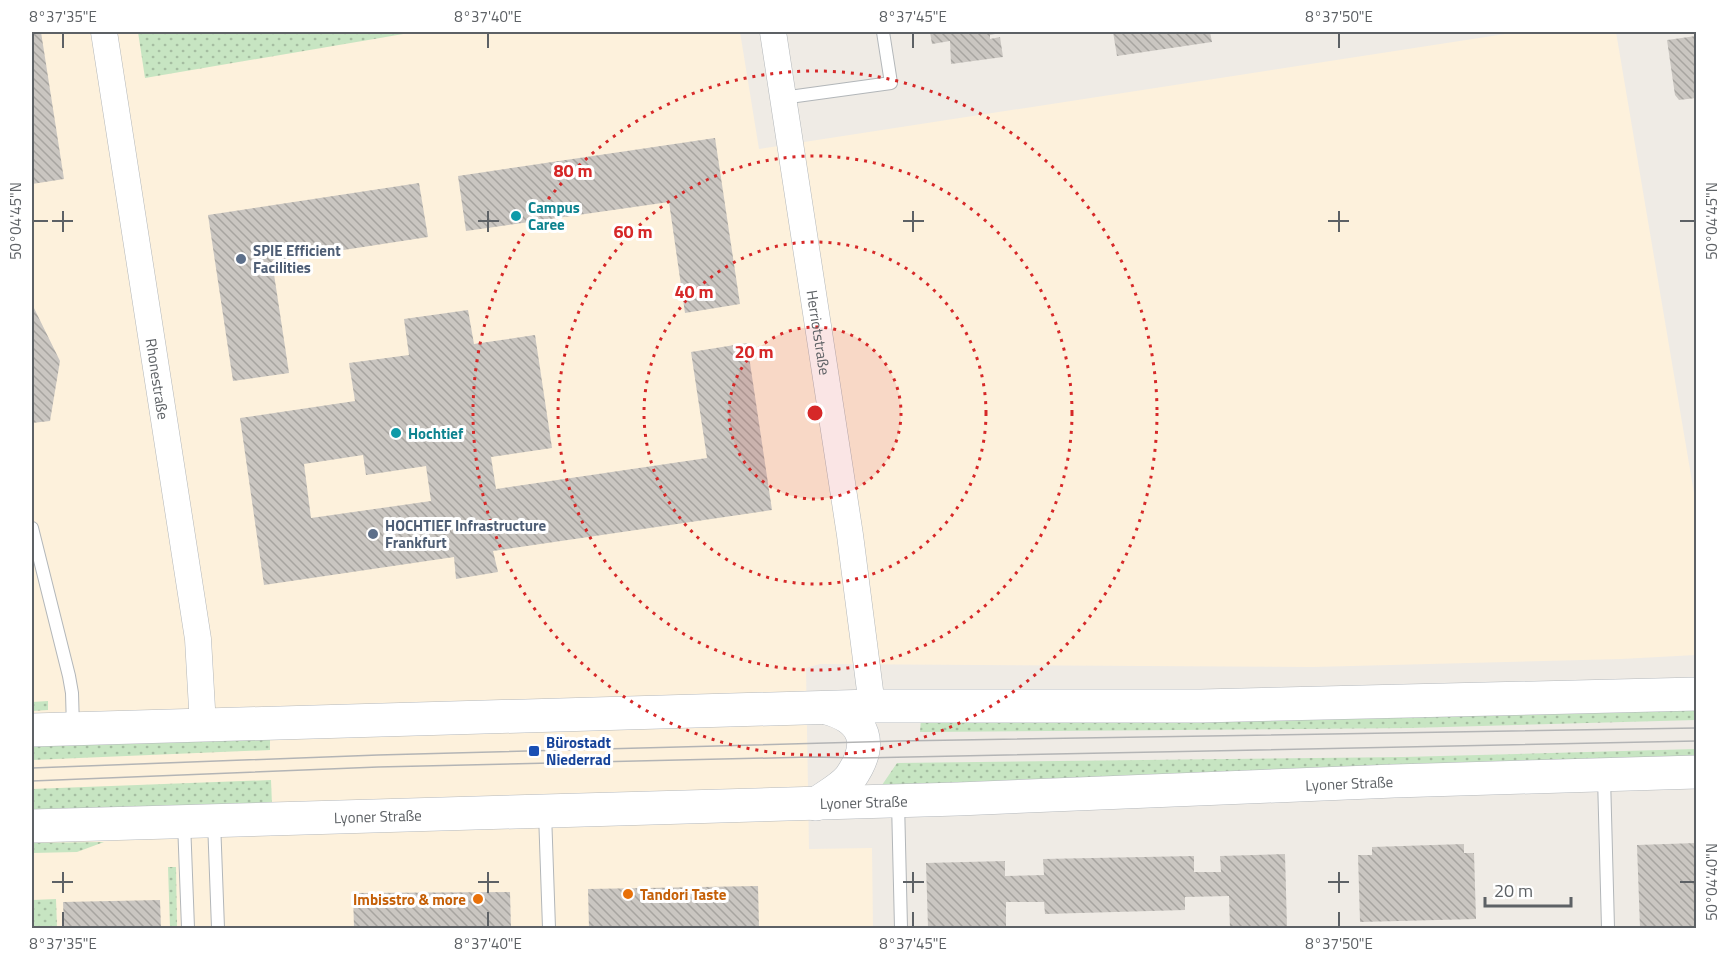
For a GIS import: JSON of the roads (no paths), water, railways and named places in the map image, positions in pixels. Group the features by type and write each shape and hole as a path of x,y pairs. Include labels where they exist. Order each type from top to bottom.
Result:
{"main road":[{"path":"32,730 872,706 1213,706 1696,694"},
{"path":"816,804 849,779 861,758 863,742 863,733 857,723 844,713 827,708"},
{"name":"Lyoner Straße","path":"32,826 816,804 1394,781 1696,772"}],"street":[{"name":"Rhonestraße","path":"104,32 198,639 203,726"},
{"name":"Herriotstraße","path":"773,32 850,535 872,706"}],"lane":[{"path":"783,98 891,83 883,32"},
{"path":"32,528 69,676 73,729"},
{"path":"1604,776 1608,928"},
{"path":"898,801 901,928"},
{"path":"544,812 549,928"},
{"path":"188,928 199,820"},
{"path":"199,820 218,928"}],"tram line":[{"path":"32,768 378,755 899,741 1696,728"},
{"path":"32,781 378,767 1696,741"}],"place":[{"name":"Campus Caree","path":"516,216"},
{"name":"SPIE Efficient Facilities","path":"241,259"},
{"name":"Hochtief","path":"396,433"},
{"name":"HOCHTIEF Infrastructure Frankfurt","path":"373,534"},
{"name":"Bürostadt Niederrad","path":"534,751"},
{"name":"Tandori Taste","path":"628,894"},
{"name":"Imbisstro & more","path":"478,899"}]}
